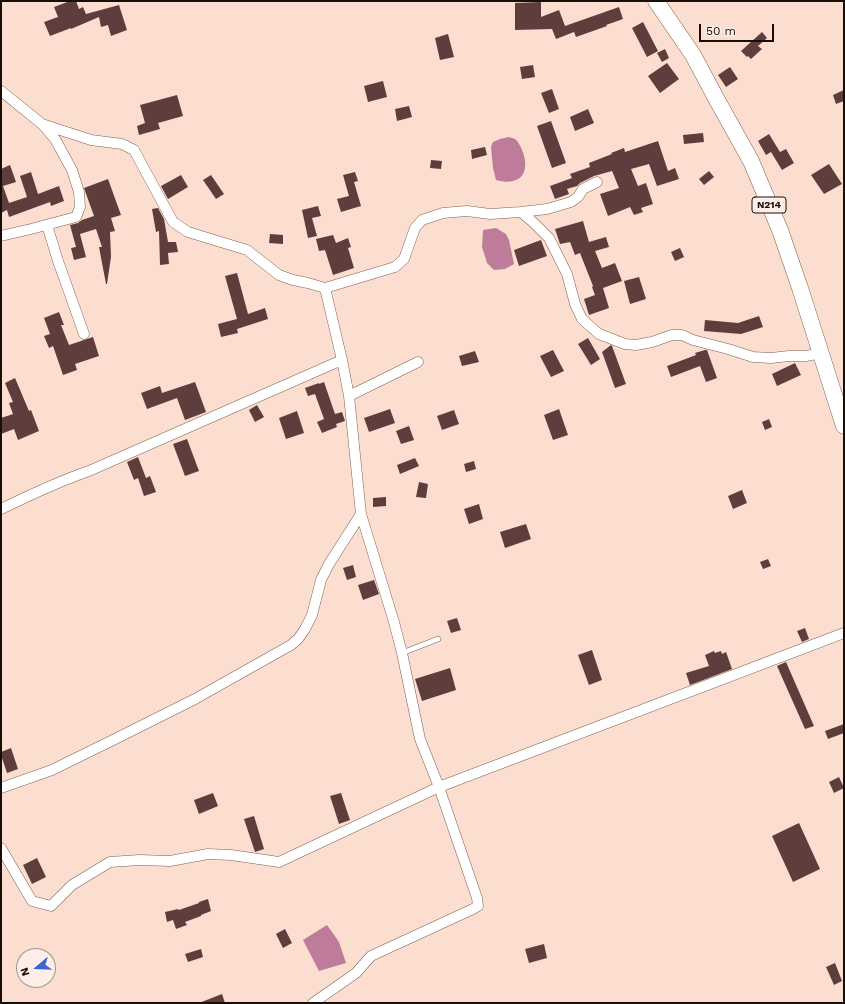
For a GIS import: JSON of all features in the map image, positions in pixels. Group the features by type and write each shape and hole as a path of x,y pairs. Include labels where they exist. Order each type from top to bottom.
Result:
{"highway":[{"name":"N214","path":"656,1 693,55 751,161 780,230 844,426"}],"street":[{"path":"1,91 42,124 56,139 72,170 79,192 80,206 76,216 47,225 1,236"},
{"path":"42,124 91,140 122,144 134,150 173,222 188,232 247,250 280,275 325,288 395,267 404,259 415,228 422,220 443,213 467,211 490,214 547,209 571,202 578,197 583,189 597,182"},
{"path":"521,212 549,238 567,274 575,304 582,319 599,334 624,344 636,345 682,335 693,340 753,357 771,358 806,356 821,353"},
{"path":"47,225 84,334"},
{"path":"313,1003 356,973 371,956 478,906 477,898 439,787 420,740 402,653 362,514 349,396 325,288"},
{"path":"1,509 75,475 89,471 342,360"},
{"path":"349,396 418,362"},
{"path":"1,788 52,770 111,741 195,699 291,645 298,639 312,615 321,580 329,564 362,514"},
{"path":"1,848 32,901 51,906 72,885 110,862 139,860 170,861 208,854 231,855 279,862 439,787 844,633"}],"lane":[{"path":"402,653 438,639"}],"shaded area":[{"path":"509,137 516,140 521,147 525,165 522,176 518,179 505,182 496,180 491,147 493,142"},
{"path":"496,228 506,234 509,240 514,264 505,269 494,270 487,263 482,247 483,230"},
{"path":"327,925 339,942 346,963 319,971 303,940"}],"building":[{"path":"70,1 76,1 79,9 83,7 86,14 119,5 127,30 111,36 108,25 101,27 99,17 50,36 44,22 58,17 54,7"},
{"path":"541,2 541,17 559,10 565,26 619,7 623,19 576,37 574,32 556,39 552,29 515,30 515,3"},
{"path":"643,22 658,51 647,57 632,28"},
{"path":"762,32 767,38 758,46 762,49 751,59 748,56 747,57 741,51"},
{"path":"448,34 454,57 440,60 435,38"},
{"path":"665,49 669,58 662,62 657,53"},
{"path":"667,63 679,79 660,93 648,76"},
{"path":"533,65 535,77 522,79 520,67"},
{"path":"730,67 738,79 726,87 718,75"},
{"path":"383,81 387,97 368,102 364,86"},
{"path":"552,89 559,109 549,113 541,93"},
{"path":"844,90 844,101 836,104 833,95"},
{"path":"177,95 183,116 158,123 160,129 139,135 137,126 145,123 140,105"},
{"path":"409,106 412,117 397,121 395,109"},
{"path":"588,109 594,123 575,131 570,117"},
{"path":"551,121 566,163 552,168 537,126"},
{"path":"703,133 704,142 684,144 683,135"},
{"path":"769,134 780,152 786,149 794,163 782,170 771,152 766,155 758,141"},
{"path":"658,141 668,171 675,168 679,179 657,186 649,164 631,169 638,186 646,183 653,204 641,208 643,212 634,215 630,207 608,216 600,194 619,188 612,171 594,176 577,186 567,189 569,194 555,199 550,186 572,178 570,174 590,167 589,163 624,148 625,152"},
{"path":"485,147 487,155 472,159 471,150"},
{"path":"431,160 442,161 441,169 430,168"},
{"path":"829,164 842,184 824,194 811,175"},
{"path":"10,165 16,182 3,186 9,203 27,197 20,176 31,172 38,194 59,186 64,201 51,206 50,202 9,217 7,210 1,213 1,169"},
{"path":"709,171 714,177 704,185 699,179"},
{"path":"355,172 358,181 354,182 361,206 341,212 337,199 349,196 343,175"},
{"path":"181,175 188,187 168,199 161,186"},
{"path":"211,175 224,194 216,199 203,180"},
{"path":"108,179 121,215 111,218 115,231 110,232 111,257 106,284 99,247 102,247 96,229 80,234 86,257 74,260 71,248 76,247 70,225 94,216 84,188"},
{"path":"318,206 321,216 312,218 317,236 308,238 302,210"},
{"path":"158,208 164,219 168,242 176,242 178,252 168,253 169,264 160,265 159,231 156,232 152,209"},
{"path":"583,221 589,242 606,237 609,247 595,251 602,268 615,263 622,281 603,288 609,308 589,315 584,299 595,295 580,253 575,255 570,242 560,244 555,229"},
{"path":"270,234 283,235 283,244 269,243"},
{"path":"333,235 336,243 348,238 351,247 348,248 354,268 333,275 325,250 319,251 316,239"},
{"path":"541,240 547,256 519,266 514,250"},
{"path":"680,248 684,257 675,261 671,252"},
{"path":"237,273 248,314 265,308 268,319 237,329 238,333 221,337 218,324 237,319 225,276"},
{"path":"639,277 646,299 630,304 624,281"},
{"path":"59,312 64,325 61,325 69,345 93,337 99,356 75,364 77,370 63,375 53,346 49,348 44,336 50,334 44,318"},
{"path":"759,316 763,327 741,334 704,331 705,320 738,323"},
{"path":"588,338 600,359 591,365 578,344"},
{"path":"611,345 626,384 615,388 602,352"},
{"path":"553,350 564,371 551,377 540,356"},
{"path":"707,350 717,378 706,382 700,366 671,377 667,366"},
{"path":"475,351 479,362 462,366 459,356"},
{"path":"795,363 801,375 777,386 772,374"},
{"path":"15,378 29,411 31,410 39,431 18,440 14,429 1,434 1,418 13,414 9,403 13,402 5,383"},
{"path":"195,382 206,412 185,420 177,398 147,409 141,393 160,386 162,393"},
{"path":"324,382 335,414 342,412 345,421 336,424 337,427 322,433 317,422 324,419 315,394 308,396 305,388"},
{"path":"257,405 264,417 255,422 249,410"},
{"path":"390,409 395,423 369,432 364,418"},
{"path":"559,409 568,435 553,440 544,415"},
{"path":"454,410 459,424 442,430 437,416"},
{"path":"297,411 304,433 286,439 279,418"},
{"path":"769,419 772,427 765,430 762,422"},
{"path":"409,426 414,440 401,444 396,431"},
{"path":"187,439 199,471 185,476 173,444"},
{"path":"138,457 146,478 150,476 156,492 144,496 138,478 134,480 127,462"},
{"path":"415,458 419,466 400,474 397,465"},
{"path":"474,461 476,469 466,472 464,464"},
{"path":"419,482 428,484 426,498 416,497"},
{"path":"742,490 747,503 733,509 728,496"},
{"path":"386,497 386,506 373,507 373,498"},
{"path":"479,504 483,519 469,524 464,509"},
{"path":"526,524 531,539 505,548 500,532"},
{"path":"768,559 771,566 763,569 760,562"},
{"path":"353,565 356,577 347,580 343,568"},
{"path":"374,580 379,594 363,600 358,585"},
{"path":"457,618 461,630 451,633 447,621"},
{"path":"805,628 809,639 802,642 797,631"},
{"path":"592,650 602,680 589,685 578,655"},
{"path":"714,651 715,653 721,651 722,654 726,652 732,669 690,685 686,673 709,666 705,655"},
{"path":"786,662 814,726 805,729 777,666"},
{"path":"450,668 456,690 422,701 415,679"},
{"path":"844,724 844,733 828,739 825,731"},
{"path":"11,748 18,769 7,773 1,752"},
{"path":"839,777 844,788 834,793 829,782"},
{"path":"213,793 218,806 199,814 194,800"},
{"path":"341,793 350,820 339,824 330,796"},
{"path":"254,816 264,849 255,852 244,819"},
{"path":"799,823 820,869 793,882 772,836"},
{"path":"37,858 46,877 32,884 23,865"},
{"path":"208,899 211,911 185,922 187,925 176,929 173,920 167,922 165,912 179,910"},
{"path":"285,929 292,943 283,948 276,934"},
{"path":"544,944 547,958 529,963 525,949"},
{"path":"201,949 203,957 188,962 185,954"},
{"path":"835,963 842,981 834,985 826,967"},
{"path":"222,994 225,1003 199,1003"}]}
